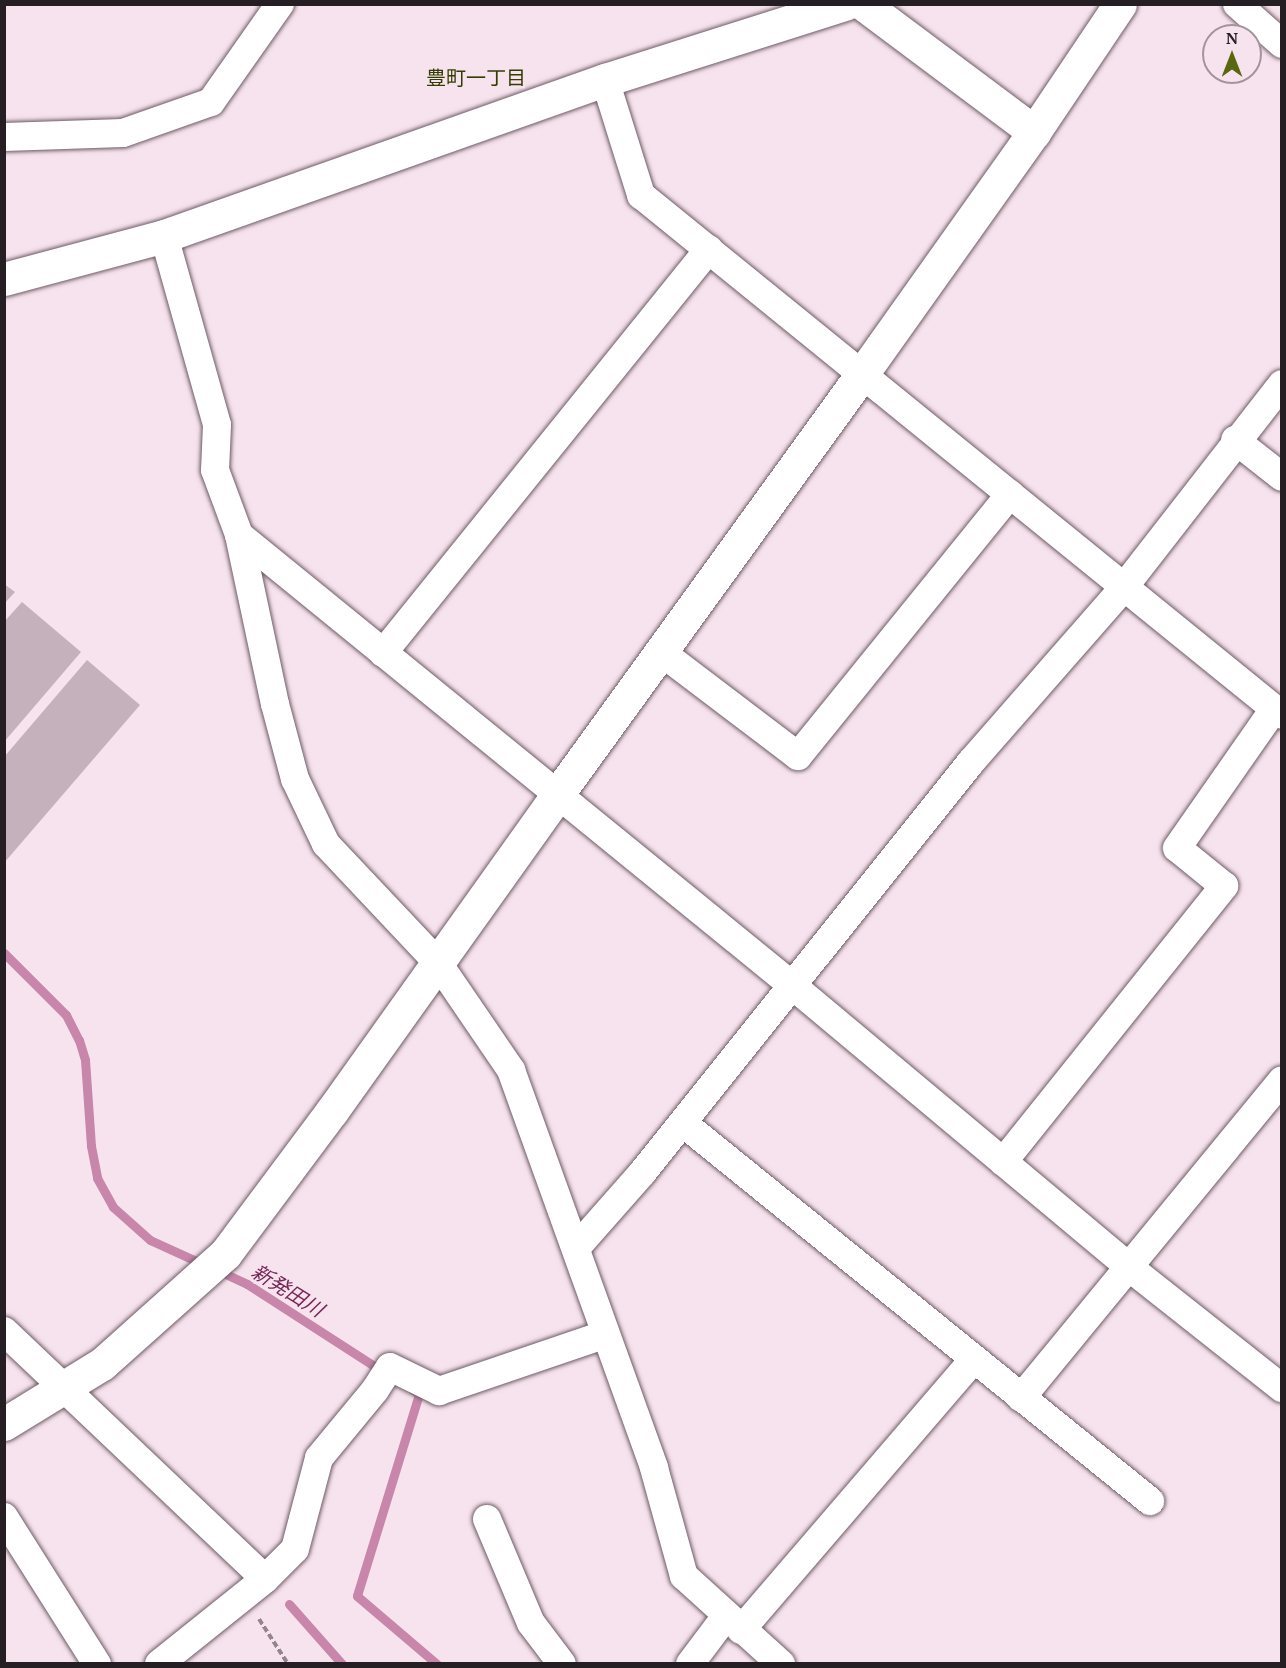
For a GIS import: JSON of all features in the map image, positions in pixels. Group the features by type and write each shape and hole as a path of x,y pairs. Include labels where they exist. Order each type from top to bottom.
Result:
{"street":[{"path":"4,137 123,133 211,102 280,4"},
{"path":"4,279 164,236 605,80 845,4"},
{"path":"862,4 1034,132"},
{"path":"4,1424 102,1364 226,1253 862,374 1034,132 1120,4"},
{"path":"1237,4 1281,44"},
{"path":"605,80 641,195 1278,712 1177,848 1224,886 1003,1162"},
{"path":"164,236 218,425 215,470 239,535 275,704 295,779 326,844 438,963 511,1070 654,1468 684,1576 733,1623 781,1664"},
{"path":"383,653 709,249"},
{"path":"576,1248 683,1123 971,762 1124,586 1235,440 1281,384"},
{"path":"1235,440 1281,477"},
{"path":"661,652 798,756 1010,494"},
{"path":"239,535 793,986 1130,1268 1281,1388"},
{"path":"1022,1398 1281,1080"},
{"path":"683,1123 1150,1502"},
{"path":"4,1331 64,1386 254,1587"},
{"path":"159,1664 254,1587 295,1549 319,1458 383,1379 440,1391 606,1334"},
{"path":"690,1664 733,1623 974,1359"},
{"path":"4,1516 97,1664"},
{"path":"487,1519 531,1623 562,1664"}],"path":[{"path":"254,1587 288,1664"}],"building":[{"path":"4,584 15,592 4,604"},
{"path":"22,602 81,652 4,742 4,622"},
{"path":"87,660 140,705 4,863 4,757"}],"waterway":[{"name":"新発田川","path":"4,953 66,1015 79,1040 85,1060 91,1146 97,1178 113,1207 150,1240 205,1265"},
{"name":"新発田川","path":"217,1270 247,1284 382,1371"},
{"name":"新発田川","path":"412,1389 419,1394 357,1596 437,1664"},
{"path":"289,1604 342,1664"}],"district":[{"name":"豊町一丁目","path":"476,77"}]}
